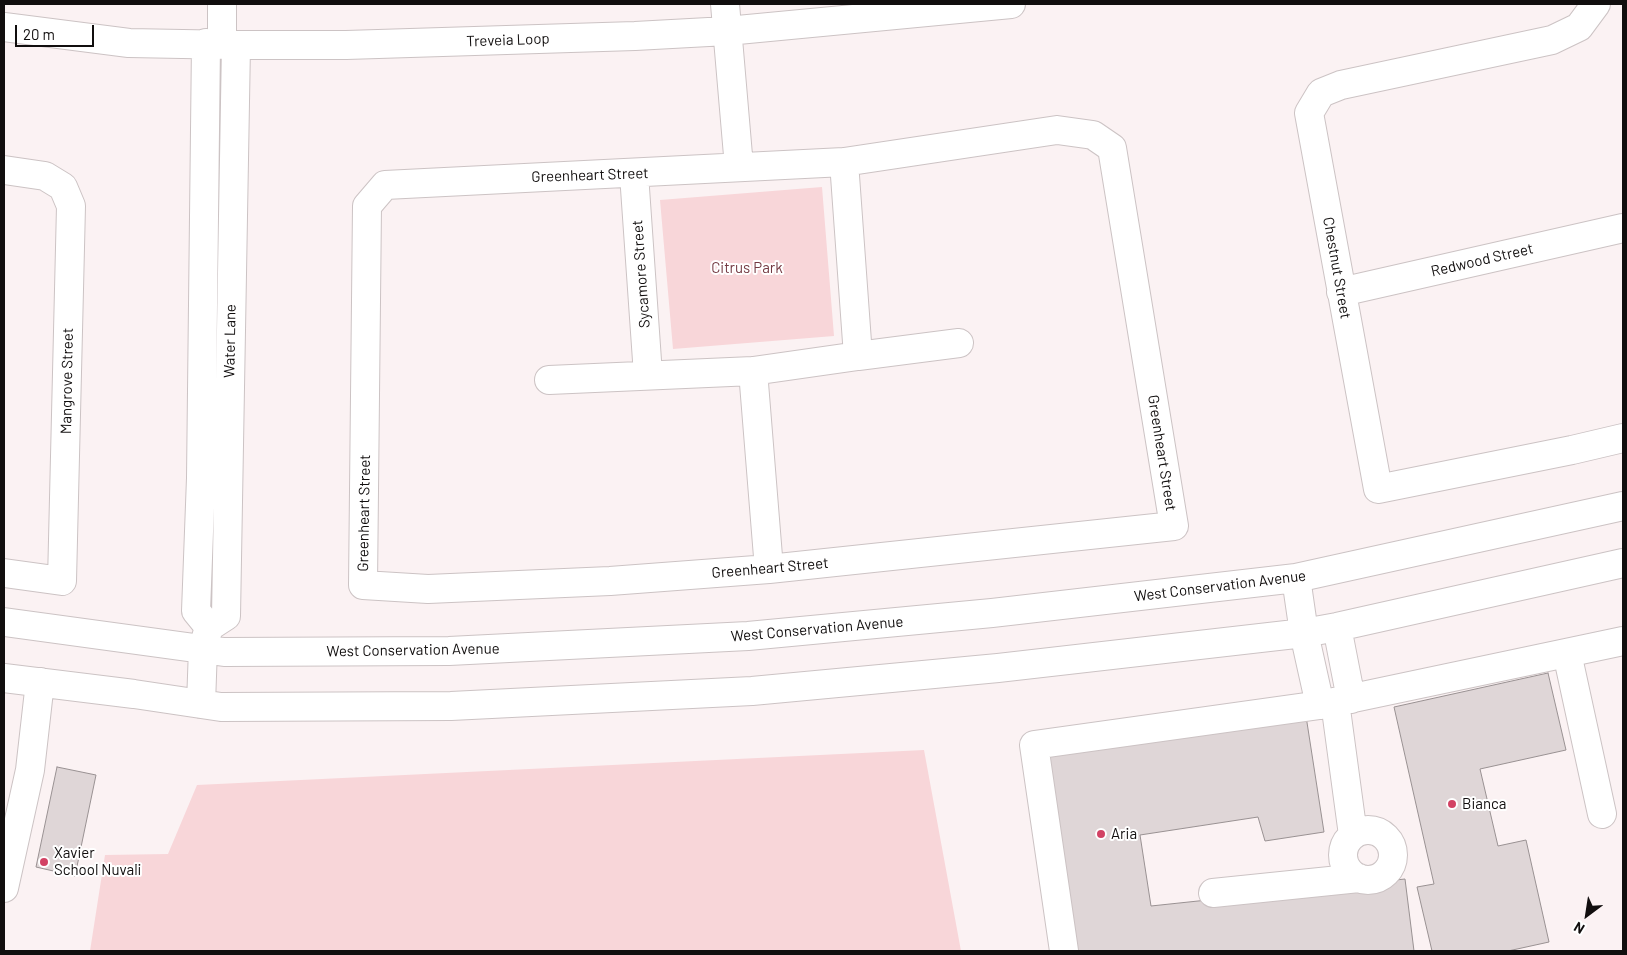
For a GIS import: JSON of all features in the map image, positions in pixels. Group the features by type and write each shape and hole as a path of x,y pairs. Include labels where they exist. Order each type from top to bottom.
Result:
{"street":[{"path":"221,44 222,4"},
{"path":"725,4 739,167"},
{"name":"Treveia Loop","path":"4,27 129,43 356,45 635,36 727,31 1011,4"},
{"name":"Chestnut Street","path":"1596,4 1579,27 1552,40 1341,85 1320,93 1309,113 1378,489 1623,438"},
{"name":"Water Lane","path":"206,638 226,616 221,44"},
{"name":"Greenheart Street","path":"1057,130 1093,135 1112,148 1174,526 769,569 610,581 428,589 363,585 367,206 385,185 634,174 739,167 844,162 1057,130"},
{"path":"844,162 858,356"},
{"name":"Mangrove Street","path":"4,170 45,176 63,187 71,206 62,581 4,573"},
{"name":"Sycamore Street","path":"634,174 648,375"},
{"name":"Redwood Street","path":"1341,292 1623,228"},
{"path":"550,380 753,371 959,343"},
{"path":"753,371 769,569"},
{"name":"West Conservation Avenue","path":"4,622 206,638 224,652 449,651 748,636 992,613 1296,578 1623,506"},
{"path":"4,678 220,707 451,706 752,691 998,668 1304,633 1623,563"},
{"path":"1296,578 1304,633 1335,702"},
{"path":"1337,627 1335,702 1353,835"},
{"path":"201,704 206,638"},
{"path":"1064,951 1034,745 1335,702 1623,641"},
{"path":"1567,653 1602,814"},
{"path":"4,888 11,825 30,770 40,682"},
{"path":"1363,830 1374,830 1384,836 1390,844 1393,854 1391,865 1378,878 1369,880 1360,878 1351,873 1346,866 1343,858 1344,849 1347,841 1353,835 1363,830"},
{"path":"1213,893 1360,878"}],"green space":[{"name":"Citrus Park","path":"822,187 834,336 673,349 660,200"},
{"path":"924,750 961,951 90,951 105,855 168,854 197,785"}],"building":[{"name":"Bianca","path":"1548,673 1566,750 1480,769 1498,846 1526,840 1549,942 1508,951 1432,951 1417,887 1434,884 1394,707"},
{"name":"Aria","path":"1306,716 1324,832 1265,841 1258,817 1140,835 1151,906 1405,879 1414,951 1072,951 1042,755"},
{"path":"57,767 96,775 75,876 36,867"}],"place":[{"name":"Bianca","path":"1452,804"},
{"name":"Aria","path":"1101,834"},
{"name":"Xavier School Nuvali","path":"44,862"}]}
